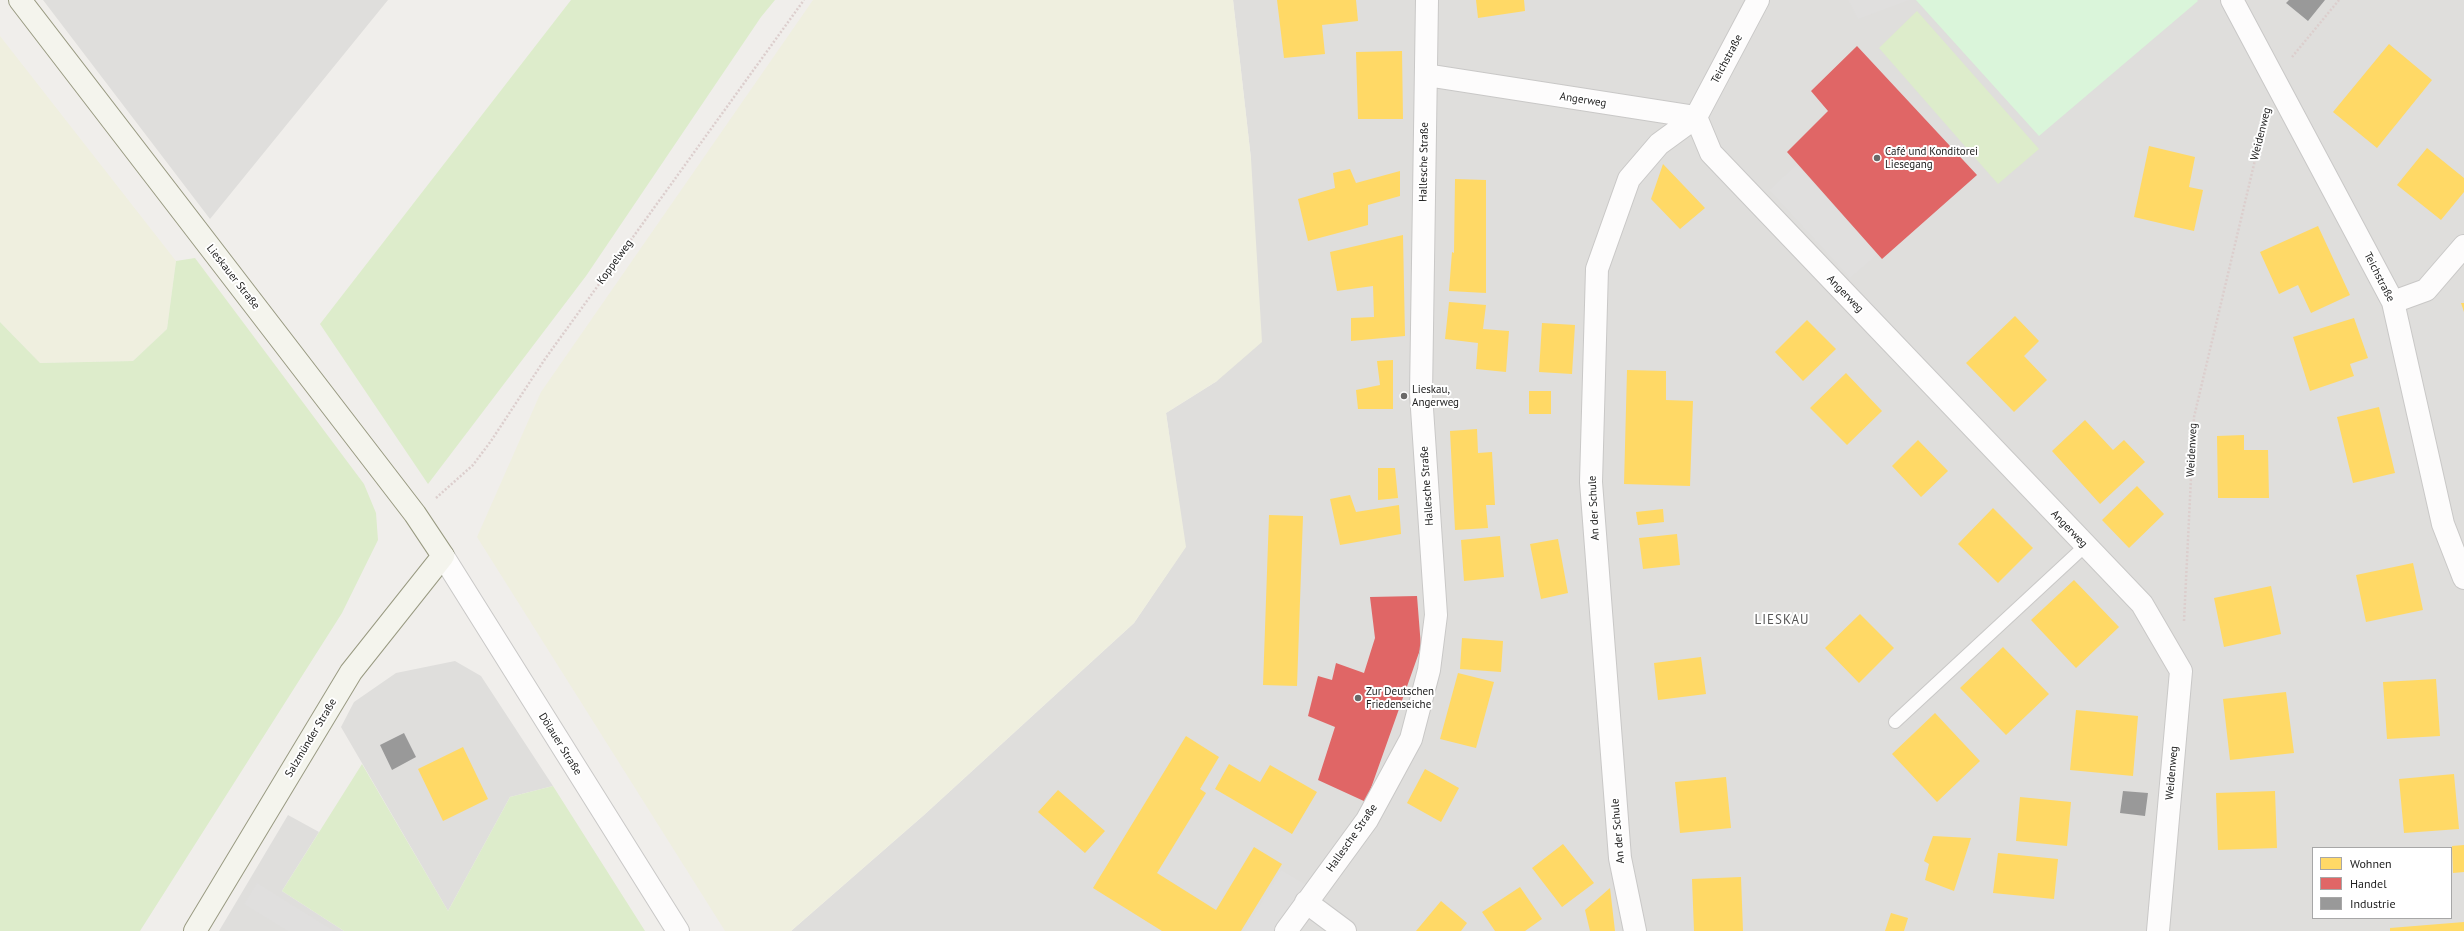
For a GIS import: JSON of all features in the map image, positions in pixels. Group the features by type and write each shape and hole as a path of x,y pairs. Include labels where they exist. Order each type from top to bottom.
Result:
{"street":[{"name":"Lieskauer Straße","path":"20,0 415,514 443,556"},
{"name":"Hallesche Straße","path":"1286,931 1367,820 1411,739 1429,670 1436,615 1421,394 1427,0"},
{"name":"Teichstraße","path":"1696,117 1758,0"},
{"name":"Teichstraße","path":"2232,0 2275,77 2393,302 2443,524 2464,578"},
{"name":"Angerweg","path":"1426,75 1696,117 1711,153 2142,604 2181,671"},
{"name":"An der Schule","path":"1635,931 1620,858 1591,482 1597,269 1629,179 1659,144 1696,117"},
{"path":"2393,302 2426,290 2464,246"},
{"name":"Salzmünder Straße","path":"195,931 351,672 443,556"},
{"name":"Dölauer Straße","path":"443,556 678,931"},
{"name":"Weidenweg","path":"2158,931 2181,671"},
{"path":"1306,902 1345,931"}],"lane":[{"path":"1895,722 2086,546"}],"path":[{"name":"Koppelweg","path":"415,514 446,491 473,465 545,359 804,0"},
{"name":"Weidenweg","path":"2184,624 2194,418 2275,77 2339,0"}],"shaded area":[{"path":"43,0 388,0 210,219"},
{"path":"1233,0 2464,0 2464,931 791,931 924,815 1134,623 1185,547 1166,413 1217,381 1251,159"},
{"path":"1848,0 1909,0 1858,19"},
{"path":"1797,164 1878,254 1850,278 1769,190"},
{"path":"455,661 481,676 553,786 510,797 448,911 341,727 354,702 396,673"},
{"path":"288,815 319,832 282,891 344,931 219,931"},
{"path":"1281,870 1315,890 1287,931 1244,931"},
{"path":"257,883 334,931 288,931 244,904"}],"green space":[{"path":"571,0 775,0 761,17 586,276 428,484 320,324"},
{"path":"813,0 1233,0 1251,159 1262,342 1217,381 1166,413 1186,547 1134,623 924,815 791,931 725,931 477,537 541,392"},
{"path":"1916,0 2197,0 2198,1 2039,136"},
{"path":"1917,11 2039,149 1998,184 1879,48"},
{"path":"0,36 176,261 167,329 133,361 40,363 0,322"},
{"path":"195,258 364,484 376,513 378,540 342,613 140,931 0,931 0,322 40,363 133,361 167,329 176,261"},
{"path":"362,764 448,911 510,797 553,786 645,931 344,931 282,891"}],"building: Wohnen":[{"path":"1277,0 1356,0 1358,21 1322,25 1325,54 1284,58"},
{"path":"1476,0 1524,0 1525,11 1478,18"},
{"path":"2389,44 2432,80 2377,148 2333,112"},
{"path":"1402,51 1403,119 1358,119 1356,52"},
{"path":"2149,146 2195,157 2189,187 2203,190 2194,231 2134,217"},
{"path":"2427,148 2464,178 2464,192 2441,220 2397,185"},
{"path":"1663,164 1705,208 1680,229 1651,199"},
{"path":"1350,169 1356,183 1400,171 1400,196 1368,205 1368,225 1308,241 1298,199 1335,188 1333,173"},
{"path":"1455,179 1486,180 1486,293 1449,291 1452,252 1454,253"},
{"path":"2318,226 2350,295 2311,313 2298,285 2279,294 2260,252"},
{"path":"1403,235 1405,336 1351,341 1351,318 1374,317 1373,286 1337,291 1330,252"},
{"path":"1449,302 1486,305 1483,329 1509,331 1506,372 1476,369 1478,343 1445,339"},
{"path":"2461,303 2464,303 2464,312"},
{"path":"2015,316 2039,341 2024,356 2047,380 2014,412 1966,363"},
{"path":"2354,318 2368,358 2350,364 2354,376 2310,391 2293,337"},
{"path":"1807,320 1836,349 1803,381 1775,352"},
{"path":"1542,323 1575,325 1572,374 1539,372"},
{"path":"1393,360 1393,409 1358,409 1356,390 1380,385 1377,361"},
{"path":"1627,370 1666,371 1666,400 1693,401 1690,486 1624,484"},
{"path":"1846,373 1882,411 1847,445 1810,408"},
{"path":"1529,391 1551,391 1551,414 1529,414"},
{"path":"2379,407 2395,473 2353,483 2337,417"},
{"path":"2085,420 2113,450 2124,440 2145,462 2100,504 2052,451"},
{"path":"1477,429 1478,453 1492,452 1495,505 1486,505 1488,528 1455,530 1450,431"},
{"path":"2244,435 2244,450 2268,450 2269,498 2218,498 2217,436"},
{"path":"1918,440 1948,471 1921,497 1892,466"},
{"path":"1378,468 1395,468 1398,498 1378,500"},
{"path":"2137,486 2164,514 2129,548 2102,520"},
{"path":"1350,495 1356,512 1399,505 1401,534 1340,545 1330,499"},
{"path":"1993,508 2033,548 1998,583 1958,544"},
{"path":"1663,509 1664,522 1638,525 1636,512"},
{"path":"1269,515 1303,516 1297,686 1263,685"},
{"path":"1677,534 1680,565 1643,569 1639,538"},
{"path":"1500,536 1504,577 1464,581 1461,540"},
{"path":"1558,539 1568,593 1541,599 1530,544"},
{"path":"2413,563 2423,610 2366,622 2356,575"},
{"path":"2074,580 2119,627 2076,668 2031,620"},
{"path":"2271,586 2281,634 2224,647 2214,598"},
{"path":"1860,614 1894,648 1859,683 1825,648"},
{"path":"1462,638 1503,641 1501,672 1460,669"},
{"path":"2003,647 2049,694 2006,735 1960,688"},
{"path":"1701,657 1706,694 1658,700 1654,663"},
{"path":"1458,673 1494,682 1476,748 1440,739"},
{"path":"2436,679 2440,736 2387,739 2383,682"},
{"path":"2286,692 2294,753 2230,760 2223,699"},
{"path":"2076,710 2138,716 2133,776 2070,770"},
{"path":"1935,713 1980,761 1937,802 1892,754"},
{"path":"1186,736 1219,757 1200,789 1206,793 1157,873 1216,910 1254,847 1282,864 1241,931 1162,931 1093,888"},
{"path":"463,747 488,799 443,821 418,769"},
{"path":"1229,764 1260,782 1270,765 1317,792 1292,834 1215,789"},
{"path":"1425,769 1459,788 1441,822 1407,803"},
{"path":"2454,774 2459,829 2404,833 2399,779"},
{"path":"1726,777 1731,828 1680,833 1675,782"},
{"path":"1058,790 1105,831 1085,853 1038,812"},
{"path":"2275,791 2277,848 2218,850 2216,793"},
{"path":"2020,797 2071,802 2067,846 2016,841"},
{"path":"1933,836 1971,838 1954,891 1925,880 1929,864 1924,861"},
{"path":"1563,844 1594,883 1562,907 1532,868"},
{"path":"2464,845 2464,872 2453,873 2452,846"},
{"path":"1998,853 2058,859 2054,899 1993,893"},
{"path":"1741,877 1743,931 1694,931 1692,879"},
{"path":"1520,887 1542,919 1525,931 1495,931 1482,912"},
{"path":"1610,888 1615,931 1590,931 1585,910"},
{"path":"1441,901 1467,923 1461,931 1416,931"},
{"path":"1891,913 1908,918 1904,931 1885,931"},
{"path":"2464,922 2464,931 2390,931 2390,928"}],"building: Handel":[{"name":"Café und Konditorei Liesegang","path":"1857,46 1977,175 1882,259 1787,152 1828,111 1811,91"},
{"name":"Zur Deutschen Friedenseiche","path":"1417,596 1421,647 1366,802 1318,780 1335,727 1308,716 1318,676 1332,680 1336,663 1364,673 1375,638 1370,597"}],"building: Industrie":[{"path":"2289,0 2325,0 2308,21 2286,3"},
{"path":"404,733 416,757 392,770 380,745"},
{"path":"2123,791 2148,793 2145,816 2120,813"}],"place":[{"name":"Café und Konditorei Liesegang","path":"1877,158"},
{"name":"Lieskau, Angerweg","path":"1404,396"},
{"name":"Zur Deutschen Friedenseiche","path":"1358,698"}],"district":[{"name":"LIESKAU","path":"1782,620"}]}
